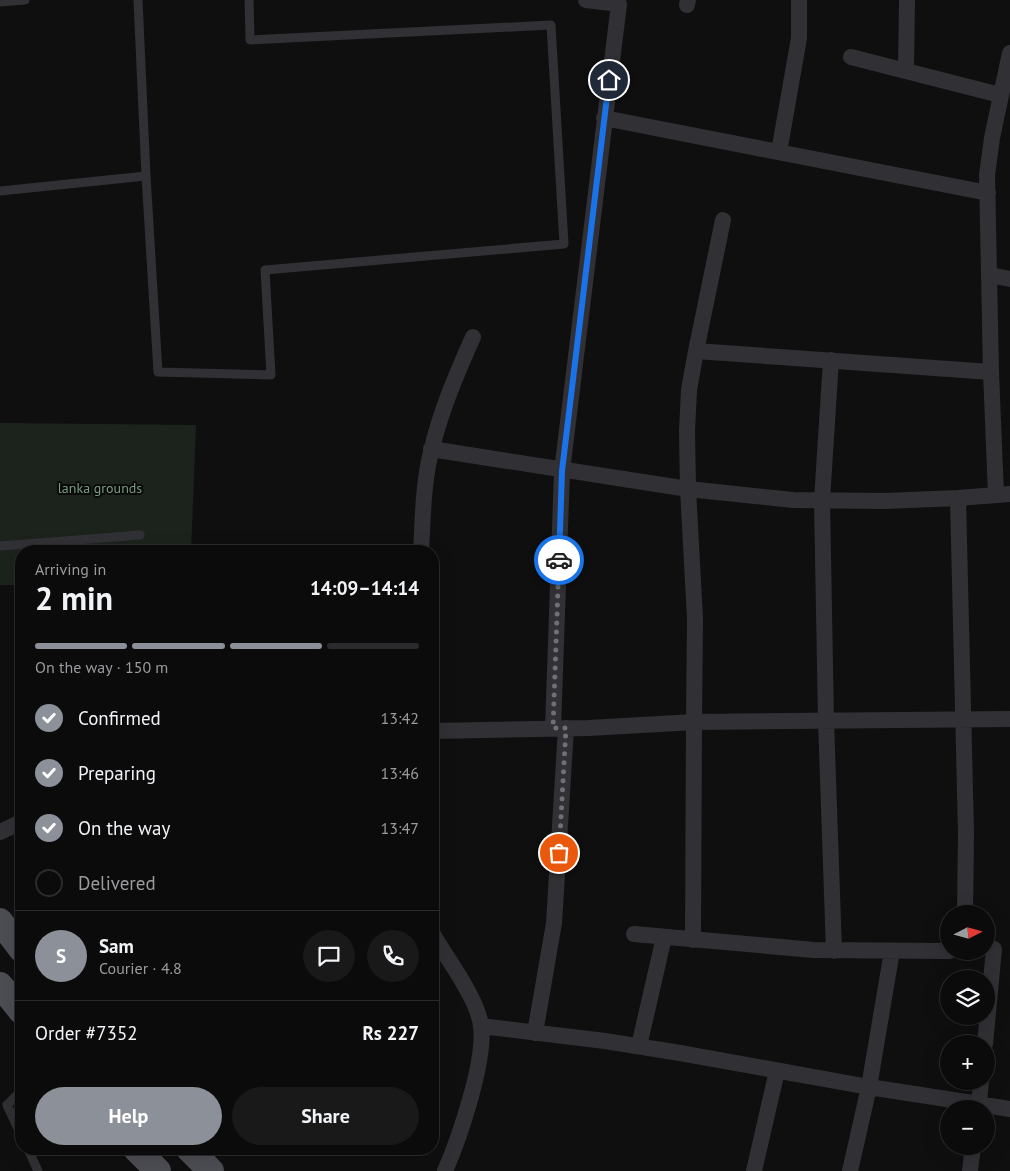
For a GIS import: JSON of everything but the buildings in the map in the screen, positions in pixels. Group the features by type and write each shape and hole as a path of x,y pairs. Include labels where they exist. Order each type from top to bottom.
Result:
{"main road":[{"path":"0,921 15,941"},
{"path":"0,985 15,1004"},
{"path":"141,1155 153,1170"},
{"path":"195,1155 211,1171"}],"street":[{"path":"535,1033 554,923 559,728 562,471 604,118 620,2 586,0"},
{"path":"779,152 799,38 799,0"},
{"path":"906,71 907,0"},
{"path":"431,449 562,471 688,489 794,500 884,501 1003,495 991,372 988,276 988,176 992,138 1010,53"},
{"path":"851,57 1000,95"},
{"path":"604,118 988,193"},
{"path":"694,940 695,618 688,489 689,390 723,220"},
{"path":"988,276 1010,279"},
{"path":"421,545 426,480 431,449 453,383 472,337"},
{"path":"696,351 991,372"},
{"path":"831,360 822,500 826,720 834,951"},
{"path":"958,498 966,833 965,905"},
{"path":"439,732 694,722 1010,719"},
{"path":"0,832 15,825"},
{"path":"634,934 834,951 940,951"},
{"path":"639,1046 664,937"},
{"path":"439,946 469,995 481,1026 480,1056 467,1106 445,1171"},
{"path":"986,1035 997,949"},
{"path":"850,1171 869,1087 892,951"},
{"path":"481,1026 639,1046 944,1100"},
{"path":"754,1171 778,1071"},
{"path":"995,1108 1010,1109"},
{"path":"970,1171 972,1155"}],"lane":[{"path":"0,2 25,0"},
{"path":"138,0 158,372 270,374 265,270 564,244 551,25 250,40 249,0"},
{"path":"0,191 146,176"},
{"path":"0,546 140,535"},
{"path":"15,1096 4,1106 15,1125"},
{"path":"31,1155 38,1171"}],"green space":[{"name":"lanka grounds","path":"0,423 196,425 191,545 15,545 15,585 0,585"}],"way so far":[{"path":"559,560 553,728 566,728 559,853"}],"route":[{"path":"559,560 562,471 609,80"}]}
